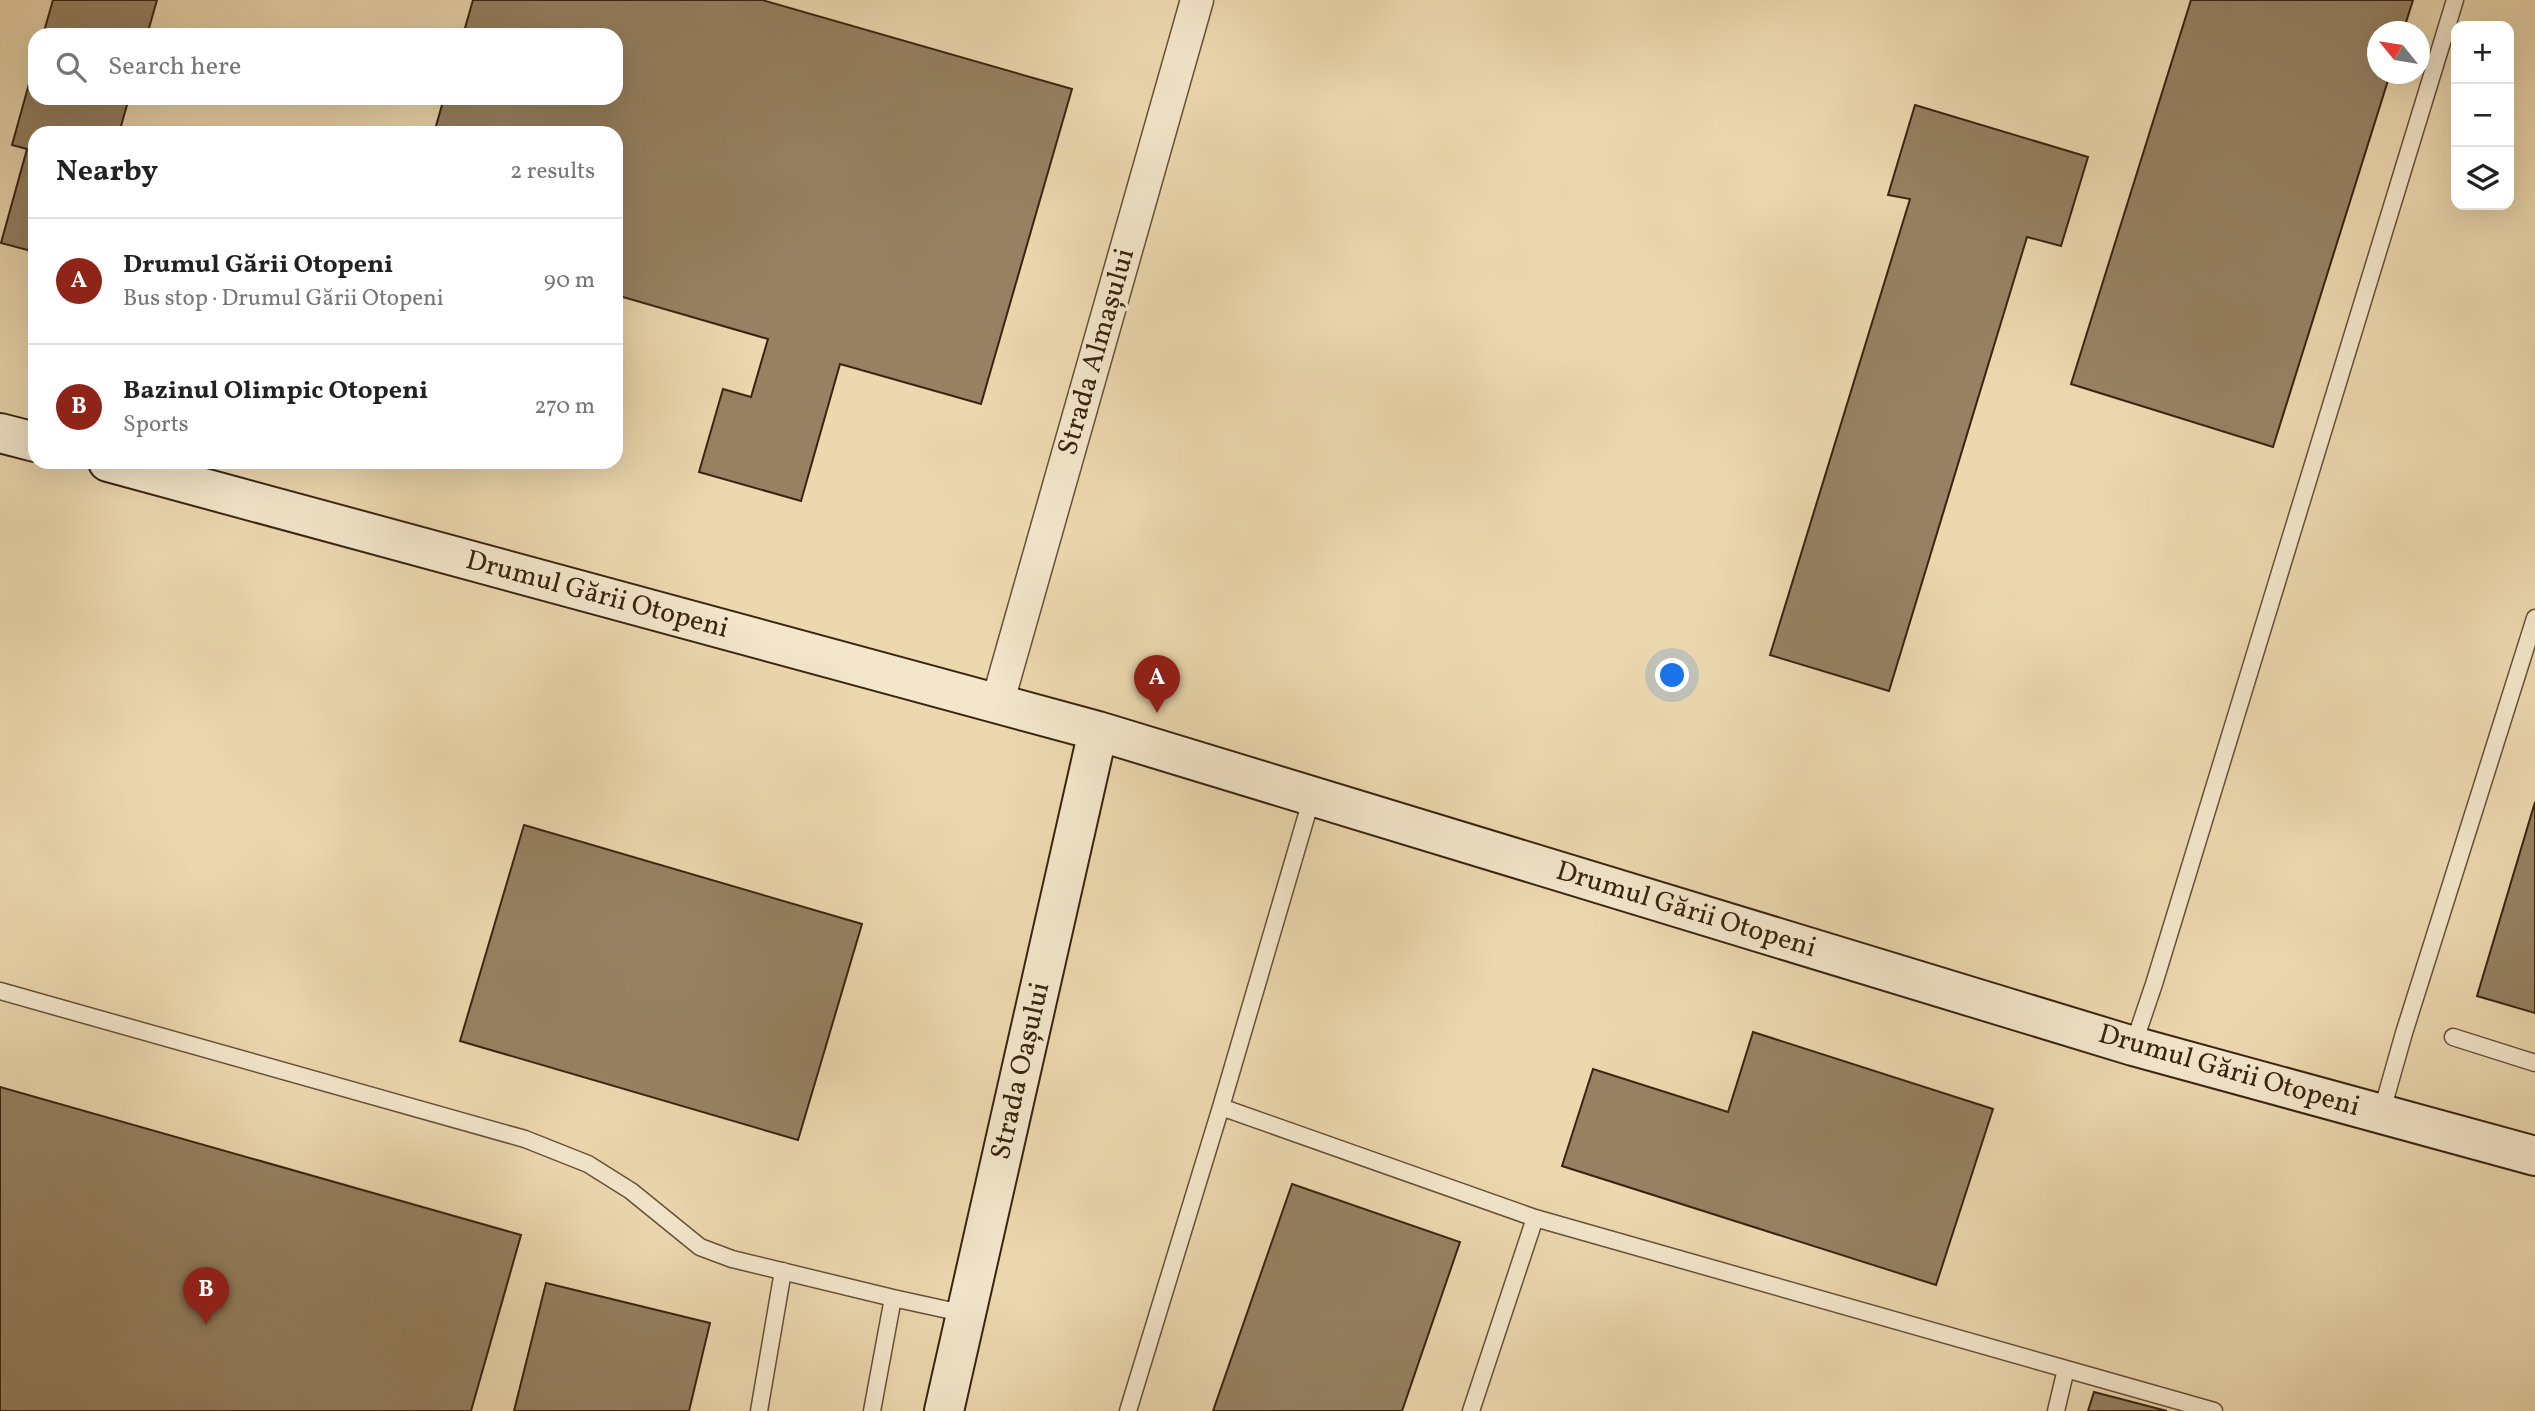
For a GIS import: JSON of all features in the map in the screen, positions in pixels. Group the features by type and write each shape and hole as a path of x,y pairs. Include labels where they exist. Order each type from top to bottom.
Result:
{"main road":[{"path":"0,433 28,440"},
{"name":"Drumul Gării Otopeni","path":"134,469 1098,731 2133,1046 2535,1156"},
{"name":"Strada Oașului","path":"944,1411 1098,731"}],"street":[{"name":"Strada Almașului","path":"997,704 1197,0"}],"lane":[{"path":"2133,1046 2455,0"},
{"path":"2381,1114 2535,618"},
{"path":"1128,1411 1222,1107 1313,796"},
{"path":"0,990 525,1139 589,1164 631,1191 700,1247 732,1259 966,1314"},
{"path":"2453,1037 2535,1063"},
{"path":"1222,1107 1535,1217 2214,1411"},
{"path":"1471,1411 1535,1217"},
{"path":"759,1411 783,1270"},
{"path":"872,1411 893,1298"},
{"path":"2056,1411 2066,1369"}],"building":[{"path":"53,0 157,0 149,28 45,28"},
{"path":"473,0 762,0 1072,89 981,404 840,364 801,501 699,472 723,389 751,397 768,339 623,297 623,126 436,126 442,105 623,105 623,28 465,28"},
{"path":"2191,0 2413,0 2406,21 2367,21 2367,84 2387,84 2273,447 2071,384"},
{"path":"28,87 28,105 127,105 121,126 28,126 28,250 1,243 27,149 12,145"},
{"path":"1915,105 2088,157 2061,246 2027,237 1889,691 1770,655 1910,199 1888,195"},
{"path":"2535,802 2535,1013 2477,996"},
{"path":"524,825 862,924 798,1140 460,1041"},
{"path":"1753,1032 1993,1109 1936,1285 1562,1166 1593,1069 1728,1112"},
{"path":"0,1087 521,1235 471,1411 0,1411"},
{"path":"1292,1184 1460,1242 1402,1411 1213,1411"},
{"path":"546,1283 710,1323 689,1411 514,1411"},
{"path":"2094,1392 2167,1411 2088,1411"}],"place":[{"name":"Drumul Gării Otopeni","path":"1157,713"},
{"name":"Bazinul Olimpic Otopeni","path":"206,1325"}]}
